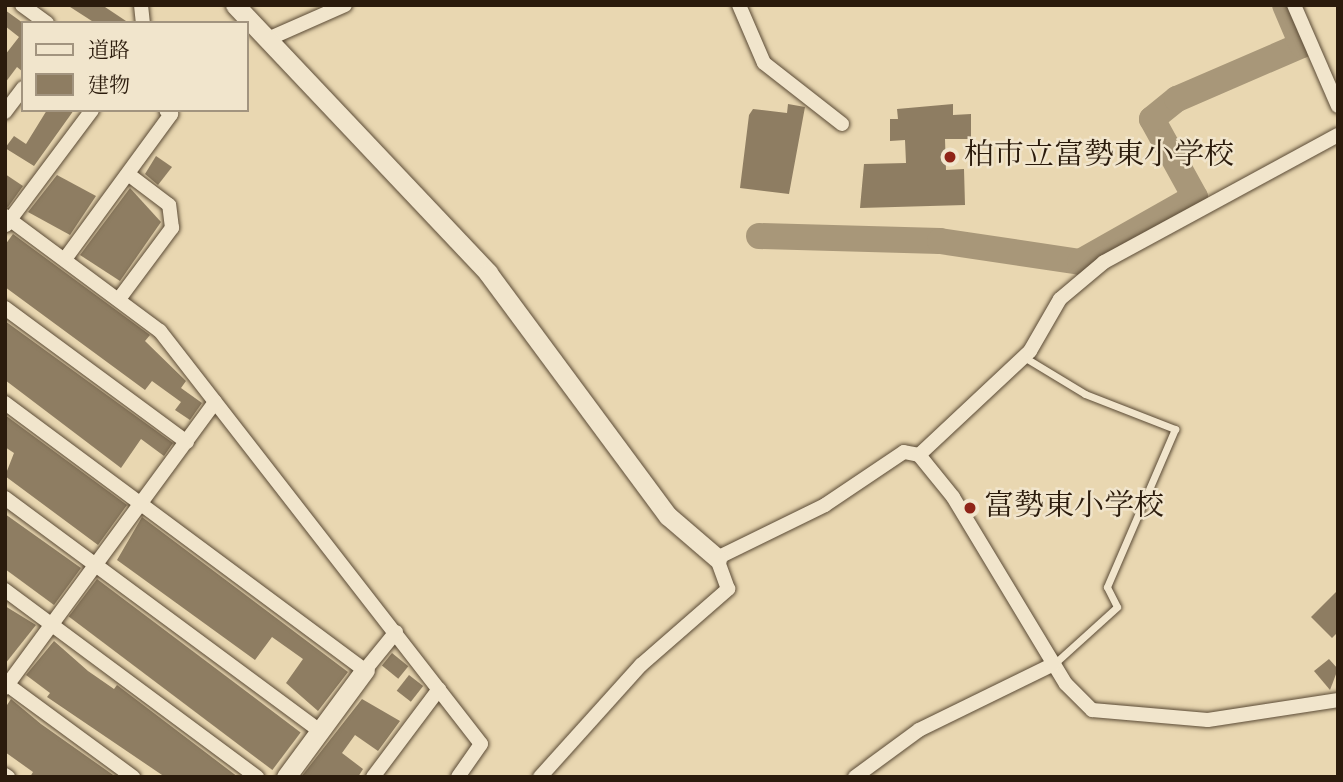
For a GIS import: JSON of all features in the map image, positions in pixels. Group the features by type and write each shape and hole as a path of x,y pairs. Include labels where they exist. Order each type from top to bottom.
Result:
{"street":[{"path":"22,5 44,21"},
{"path":"235,5 488,273 668,516 717,558 729,589 641,665 540,777"},
{"path":"268,39 345,5"},
{"path":"738,5 764,62 842,124"},
{"path":"1294,5 1338,106"},
{"path":"5,112 21,91"},
{"path":"90,112 7,220 160,331 481,744 458,777"},
{"path":"65,260 171,114 168,112"},
{"path":"717,558 825,505 895,455 919,455 1024,357 1060,299 1124,246 1338,135"},
{"path":"119,299 172,228 169,205 128,174"},
{"path":"5,308 187,442"},
{"path":"133,777 6,685 215,402"},
{"path":"5,403 365,670"},
{"path":"919,455 958,506 1054,664 1081,702 1112,712 1208,720 1338,700"},
{"path":"5,498 320,731"},
{"path":"5,590 257,777"},
{"path":"286,777 396,632"},
{"path":"855,777 919,730 1054,664"},
{"path":"378,775 439,689"}],"lane":[{"path":"1024,357 1085,394 1175,429 1107,587 1118,607 1054,664"}],"building":[{"path":"67,5 102,5 126,21 92,21"},
{"path":"5,10 21,22 21,70 17,67 5,83 5,55 19,37 5,26"},
{"path":"788,104 805,107 789,194 740,188 749,115 753,109 787,113"},
{"path":"953,104 953,115 971,114 971,139 945,139 946,170 964,169 965,205 860,208 864,164 906,163 905,140 890,141 890,119 898,119 897,109"},
{"path":"46,112 73,112 34,166 5,148 14,136 26,144"},
{"path":"156,156 172,167 158,185 145,174"},
{"path":"5,174 23,186 8,207 5,206"},
{"path":"57,175 96,196 70,235 28,212"},
{"path":"130,188 161,222 120,281 80,255"},
{"path":"13,234 150,335 145,341 186,381 181,388 202,403 190,420 175,410 181,402 152,381 145,390 5,287 5,245"},
{"path":"5,321 173,443 164,456 141,439 121,468 5,380"},
{"path":"5,415 127,505 98,545 5,476 14,453 5,447"},
{"path":"5,514 81,568 54,605 5,569"},
{"path":"142,517 348,672 318,711 286,683 303,659 272,637 255,660 117,560"},
{"path":"97,579 301,732 272,770 69,617"},
{"path":"1338,590 1338,632 1332,638 1311,617"},
{"path":"5,606 36,625 5,664"},
{"path":"54,641 88,671 114,689 117,685 238,777 165,777 47,697 50,693 26,675"},
{"path":"392,653 408,666 398,679 382,665"},
{"path":"1329,659 1338,669 1330,690 1314,671"},
{"path":"409,675 423,686 411,702 397,691"},
{"path":"11,699 41,724 116,777 30,777 33,772 5,752 5,708"},
{"path":"362,699 400,721 378,751 355,735 342,753 363,769 358,777 301,777"}],"waterway":[{"path":"759,236 940,241 1080,262 1195,197 1152,119 1177,99 1302,45 1285,5"}],"place":[{"name":"柏市立富勢東小学校","path":"950,157"},
{"name":"富勢東小学校","path":"970,508"}]}
